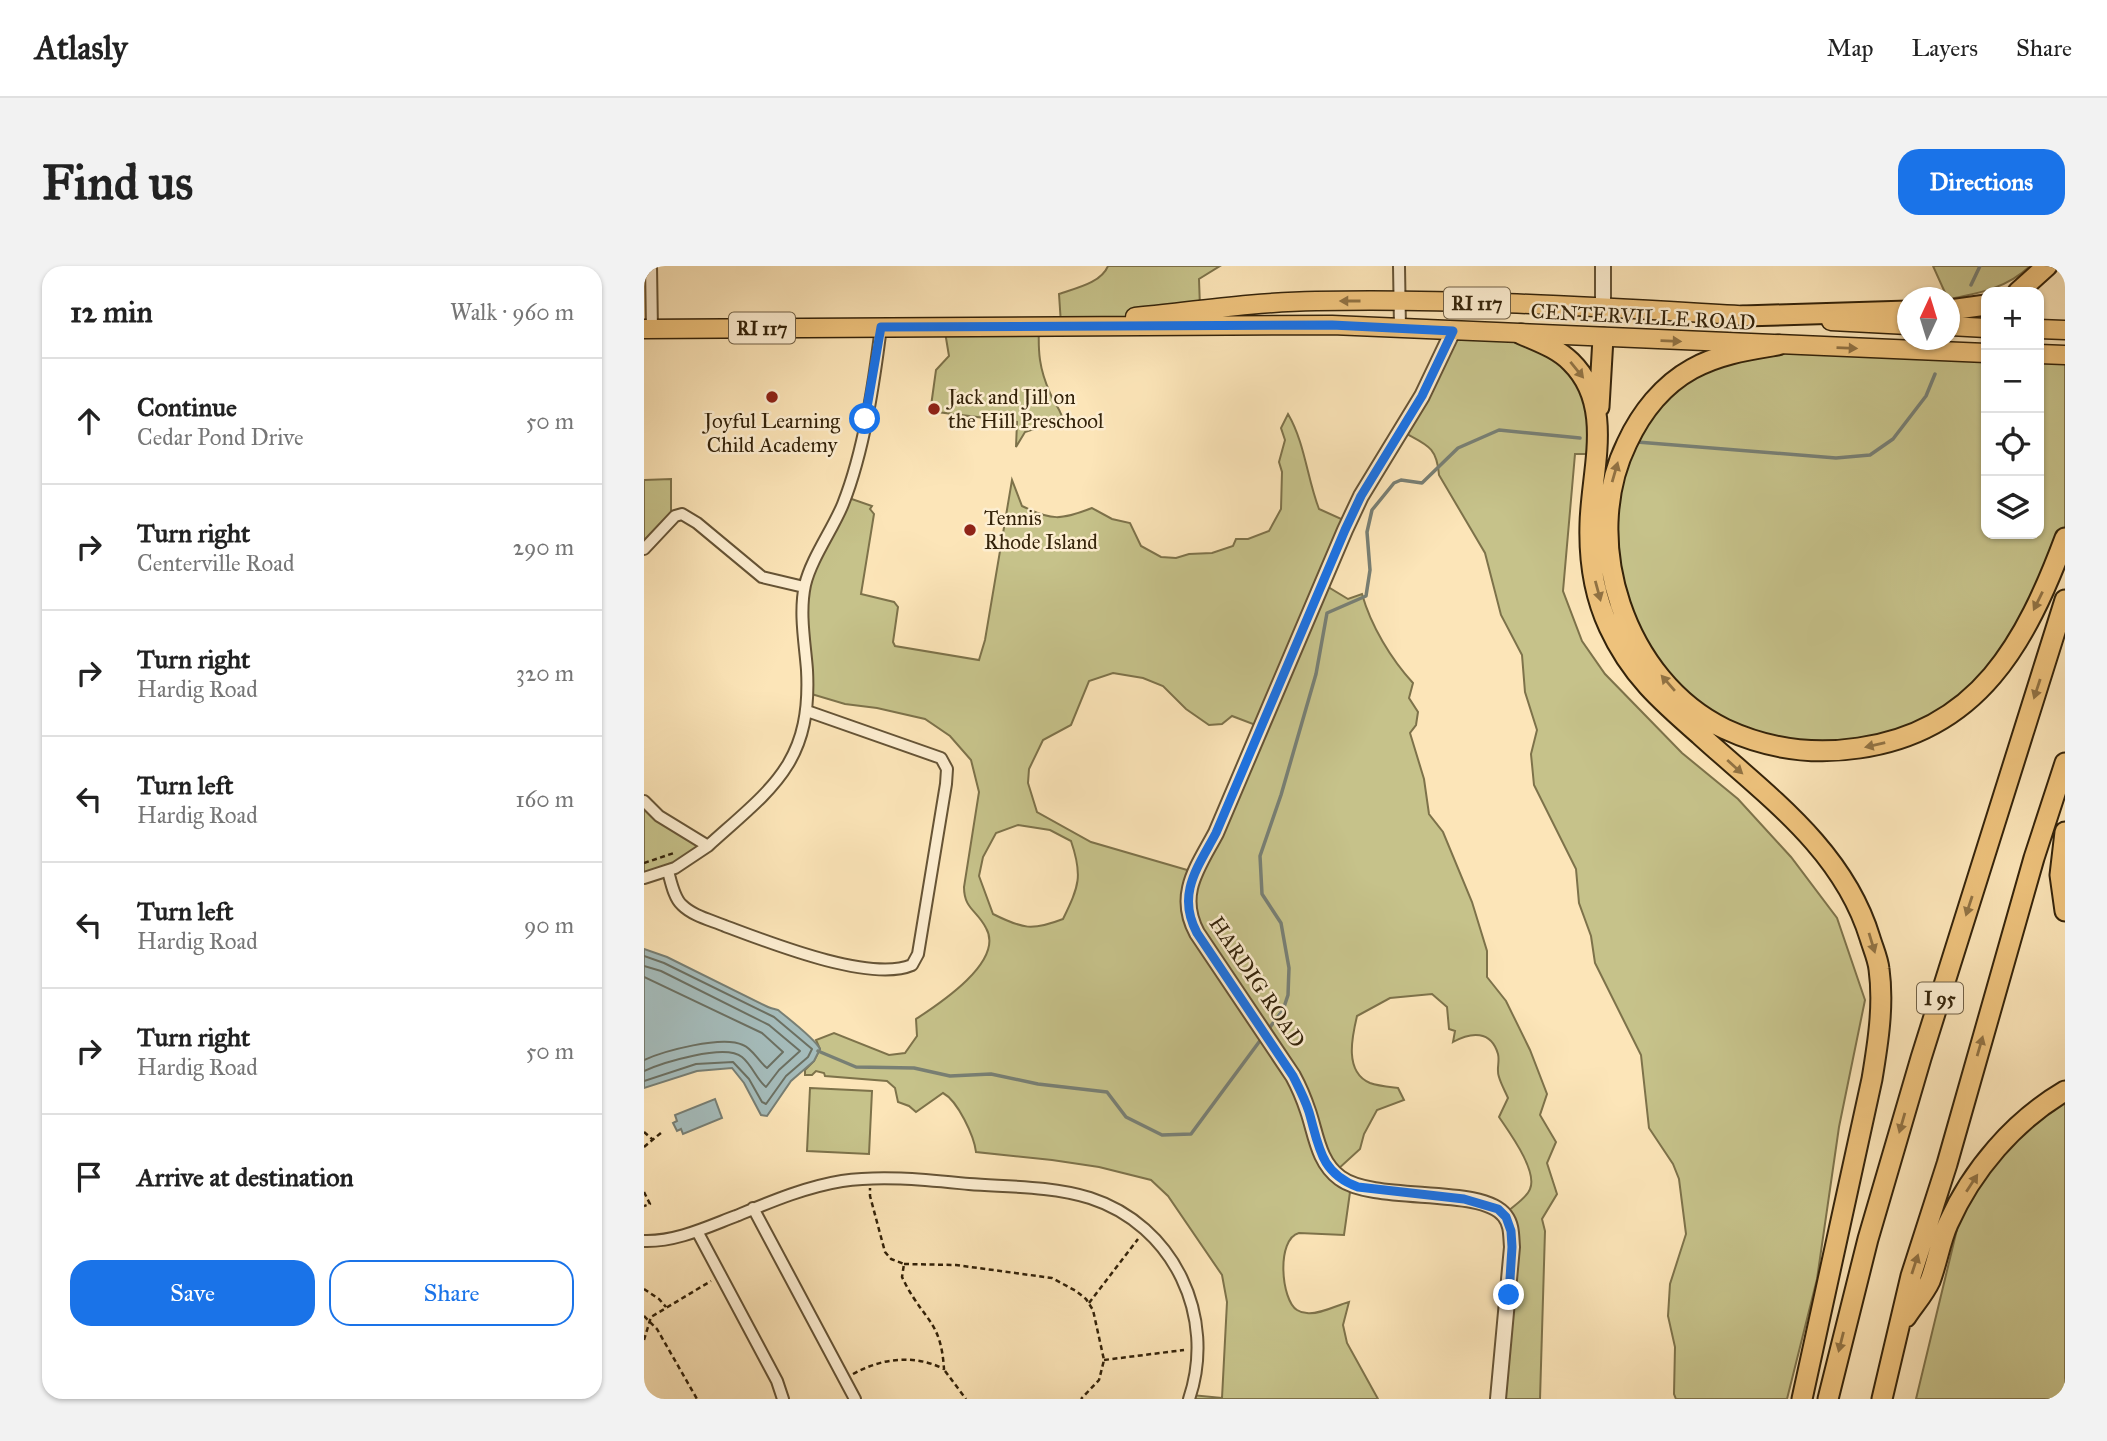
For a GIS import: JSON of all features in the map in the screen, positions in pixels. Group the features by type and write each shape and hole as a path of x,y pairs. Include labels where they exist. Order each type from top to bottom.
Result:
{"highway":[{"path":"2024,287 2047,266"},
{"path":"1960,309 1981,306"},
{"path":"1743,316 1897,311"},
{"path":"1521,334 1558,350 1573,364 1586,381 1598,422"},
{"path":"1603,338 1590,556 1608,625 1625,659 1650,691 1798,823 1829,858 1851,890 1879,967 1879,1030 1872,1079 1802,1399"},
{"path":"1778,345 1736,352 1712,360 1692,369 1668,386 1650,405 1631,433 1618,460 1609,493 1606,528 1611,567 1623,612 1634,637 1654,667 1677,694 1701,714 1752,740 1813,752 1869,747 1923,730 1950,715 1987,684 2002,666 2015,647 2044,590 2065,538"},
{"name":"I 95","path":"1828,1399 1868,1239 1917,1071 2065,600"},
{"name":"I 95","path":"1882,1399 1911,1276 1947,1164 2034,858 2065,763"},
{"path":"2065,832 2060,887 2065,911"},
{"path":"1897,1330 1929,1283 1947,1225 1984,1164 2030,1115 2065,1091"}],"main road":[{"name":"CENTERVILLE ROAD","path":"1046,326 1252,304 1316,301 1603,308 1897,324"},
{"path":"1603,308 1603,338"},
{"name":"CENTERVILLE ROAD","path":"648,329 1332,325 1981,353"},
{"path":"1960,327 1981,328"},
{"path":"2044,329 2065,330"},
{"path":"2044,354 2065,355"}],"street":[{"path":"648,329 651,266"},
{"path":"1399,266 1400,328"},
{"path":"1603,266 1603,308"},
{"path":"644,878 668,871 708,846 764,796 795,754 807,710 804,587 852,480 881,327"},
{"name":"HARDIG ROAD","path":"1453,331 1415,407 1361,496 1221,821 1191,883 1187,903 1192,924 1257,1023 1270,1038 1302,1093 1319,1149 1337,1177 1365,1188 1443,1196 1492,1205 1506,1217 1511,1231 1512,1247 1498,1399"},
{"path":"644,549 675,516 681,514 697,523 762,577 804,587"},
{"path":"668,871 679,903 690,912 827,960 893,970 912,965 918,954 932,881 946,784 945,762 942,758 807,710"},
{"path":"644,801 659,816 708,846"},
{"path":"644,1241 659,1241 697,1231 801,1191 830,1183 870,1179 1022,1186 1065,1192 1114,1207 1148,1230 1168,1254 1182,1279 1196,1324 1195,1377 1189,1399"},
{"path":"754,1208 855,1399"},
{"path":"697,1231 777,1381 783,1399"}],"path":[{"path":"644,863 680,851"},
{"path":"644,1132 652,1139"},
{"path":"644,1147 662,1132"},
{"path":"870,1179 870,1196 885,1252 891,1259 904,1264 956,1265 1052,1278 1066,1284 1089,1303 1097,1320 1104,1360 1098,1380 1081,1399"},
{"path":"644,1206 650,1204 645,1191"},
{"path":"1089,1303 1148,1230"},
{"path":"904,1264 902,1277 907,1289 939,1333 943,1345 944,1369"},
{"path":"644,1340 649,1320 666,1307 722,1276"},
{"path":"644,1289 666,1307"},
{"path":"644,1317 657,1329 696,1399"},
{"path":"1104,1360 1177,1349 1197,1352"},
{"path":"844,1379 874,1365 893,1360 926,1362 944,1369 966,1399"}],"shaded area":[{"path":"1108,266 1220,266 1199,279 1200,307 1205,323 1061,324 1059,294 1094,281"},
{"path":"1933,266 2030,266 2002,285 1981,287 1981,292 1960,297 1960,287 1942,287"},
{"path":"944,326 1039,326 1041,368 1064,425 1046,425 1025,432 1016,447 1017,422 937,412 931,406 936,370 949,356"},
{"path":"1450,336 1516,338 1586,379 1590,454 1575,454 1563,591 1582,641 1605,674 1682,753 1738,799 1791,857 1837,918 1865,1000 1839,1127 1817,1279 1787,1399 1676,1399 1674,1394 1675,1347 1668,1316 1670,1284 1686,1234 1679,1179 1673,1164 1649,1128 1641,1055 1595,963 1591,936 1579,903 1576,869 1534,785 1531,754 1537,730 1525,692 1522,655 1501,615 1485,553 1439,475 1436,458 1430,448 1405,433"},
{"path":"1737,352 1981,353 1981,539 2044,539 2044,354 2065,355 2065,535 2020,636 1950,715 1832,752 1741,734 1651,666 1613,575 1616,478 1666,389"},
{"path":"1288,414 1298,437 1319,509 1348,522 1325,585 1348,599 1362,594 1383,642 1413,683 1409,698 1418,712 1416,725 1410,733 1424,779 1429,814 1443,832 1472,902 1487,951 1487,977 1506,1001 1530,1050 1547,1094 1540,1115 1556,1142 1547,1163 1557,1194 1542,1219 1545,1231 1540,1399 1498,1399 1513,1239 1506,1213 1523,1199 1530,1189 1530,1172 1499,1117 1508,1098 1498,1074 1495,1046 1480,1035 1467,1036 1453,1042 1455,1031 1449,1029 1447,1007 1432,994 1390,998 1357,1016 1352,1053 1356,1071 1370,1083 1398,1088 1404,1100 1377,1110 1364,1134 1360,1149 1337,1170 1351,1185 1344,1235 1299,1233 1287,1246 1284,1257 1287,1295 1297,1310 1317,1313 1349,1302 1343,1325 1347,1343 1378,1399 1190,1399 1192,1395 1222,1398 1227,1302 1222,1275 1168,1196 1151,1180 1099,1167 976,1152 964,1120 954,1103 943,1093 916,1112 898,1102 895,1088 887,1081 825,1076 824,1073 816,1071 812,1075 805,1075 805,1070 820,1049 816,1040 834,1033 889,1055 905,1053 917,1036 916,1019 967,980 986,954 989,941 986,928 966,900 964,887 979,792 971,760 950,736 925,719 845,704 808,693 804,586 846,497 872,506 870,509 874,514 861,594 894,602 898,607 893,642 895,646 979,660 985,640 1012,480 1022,506 1041,514 1064,517 1092,508 1112,519 1130,523 1141,546 1161,557 1176,558 1189,554 1212,553 1233,546 1236,539 1248,539 1269,531 1281,509 1282,472 1279,462 1285,440 1281,428","holes":["1113,673 1143,678 1163,686 1186,709 1209,725 1222,724 1232,716 1261,727 1194,872 1091,842 1037,812 1028,783 1029,769 1043,740 1071,725 1089,681","1018,825 1050,830 1071,841 1078,872 1076,889 1063,919 1028,927 993,914 979,876 983,857 996,833"]},
{"path":"671,479 671,519 644,548 644,480"},
{"path":"644,800 705,842 695,856 644,876"},
{"path":"810,1088 872,1091 869,1154 807,1151"},
{"path":"2065,1091 2065,1399 1916,1399 1966,1192"}],"water":[{"path":"644,949 667,957 778,1010 820,1049 814,1061 791,1081 767,1116 761,1115 744,1083 732,1068 697,1071 644,1088"},
{"path":"715,1099 722,1118 683,1134 681,1129 677,1131 673,1123 677,1121 675,1115"}],"waterway":[{"path":"1971,285 1980,266"},
{"path":"1637,442 1836,458 1870,455 1893,439 1926,396 1935,374"},
{"path":"1267,1031 1283,1010 1288,995 1289,968 1281,923 1262,894 1260,856 1281,795 1316,674 1327,613 1366,596 1370,570 1367,532 1372,510 1394,483 1401,480 1422,483 1458,448 1499,430 1580,438"},
{"path":"818,1051 856,1067 914,1068 950,1076 991,1074 1038,1084 1107,1092 1126,1117 1162,1135 1191,1134 1262,1038"}],"place":[{"name":"Joyful Learning Child Academy","path":"772,397"},
{"name":"Jack and Jill on the Hill Preschool","path":"934,409"},
{"name":"Tennis Rhode Island","path":"970,530"}],"route":[{"path":"865,419 881,327 1332,325 1453,331 1422,396 1361,496 1345,530 1216,833 1200,860 1187,903 1197,933 1293,1076 1302,1093 1315,1138 1329,1168 1337,1177 1358,1187 1464,1199 1492,1205 1498,1209 1506,1217 1511,1231 1509,1295"}]}
